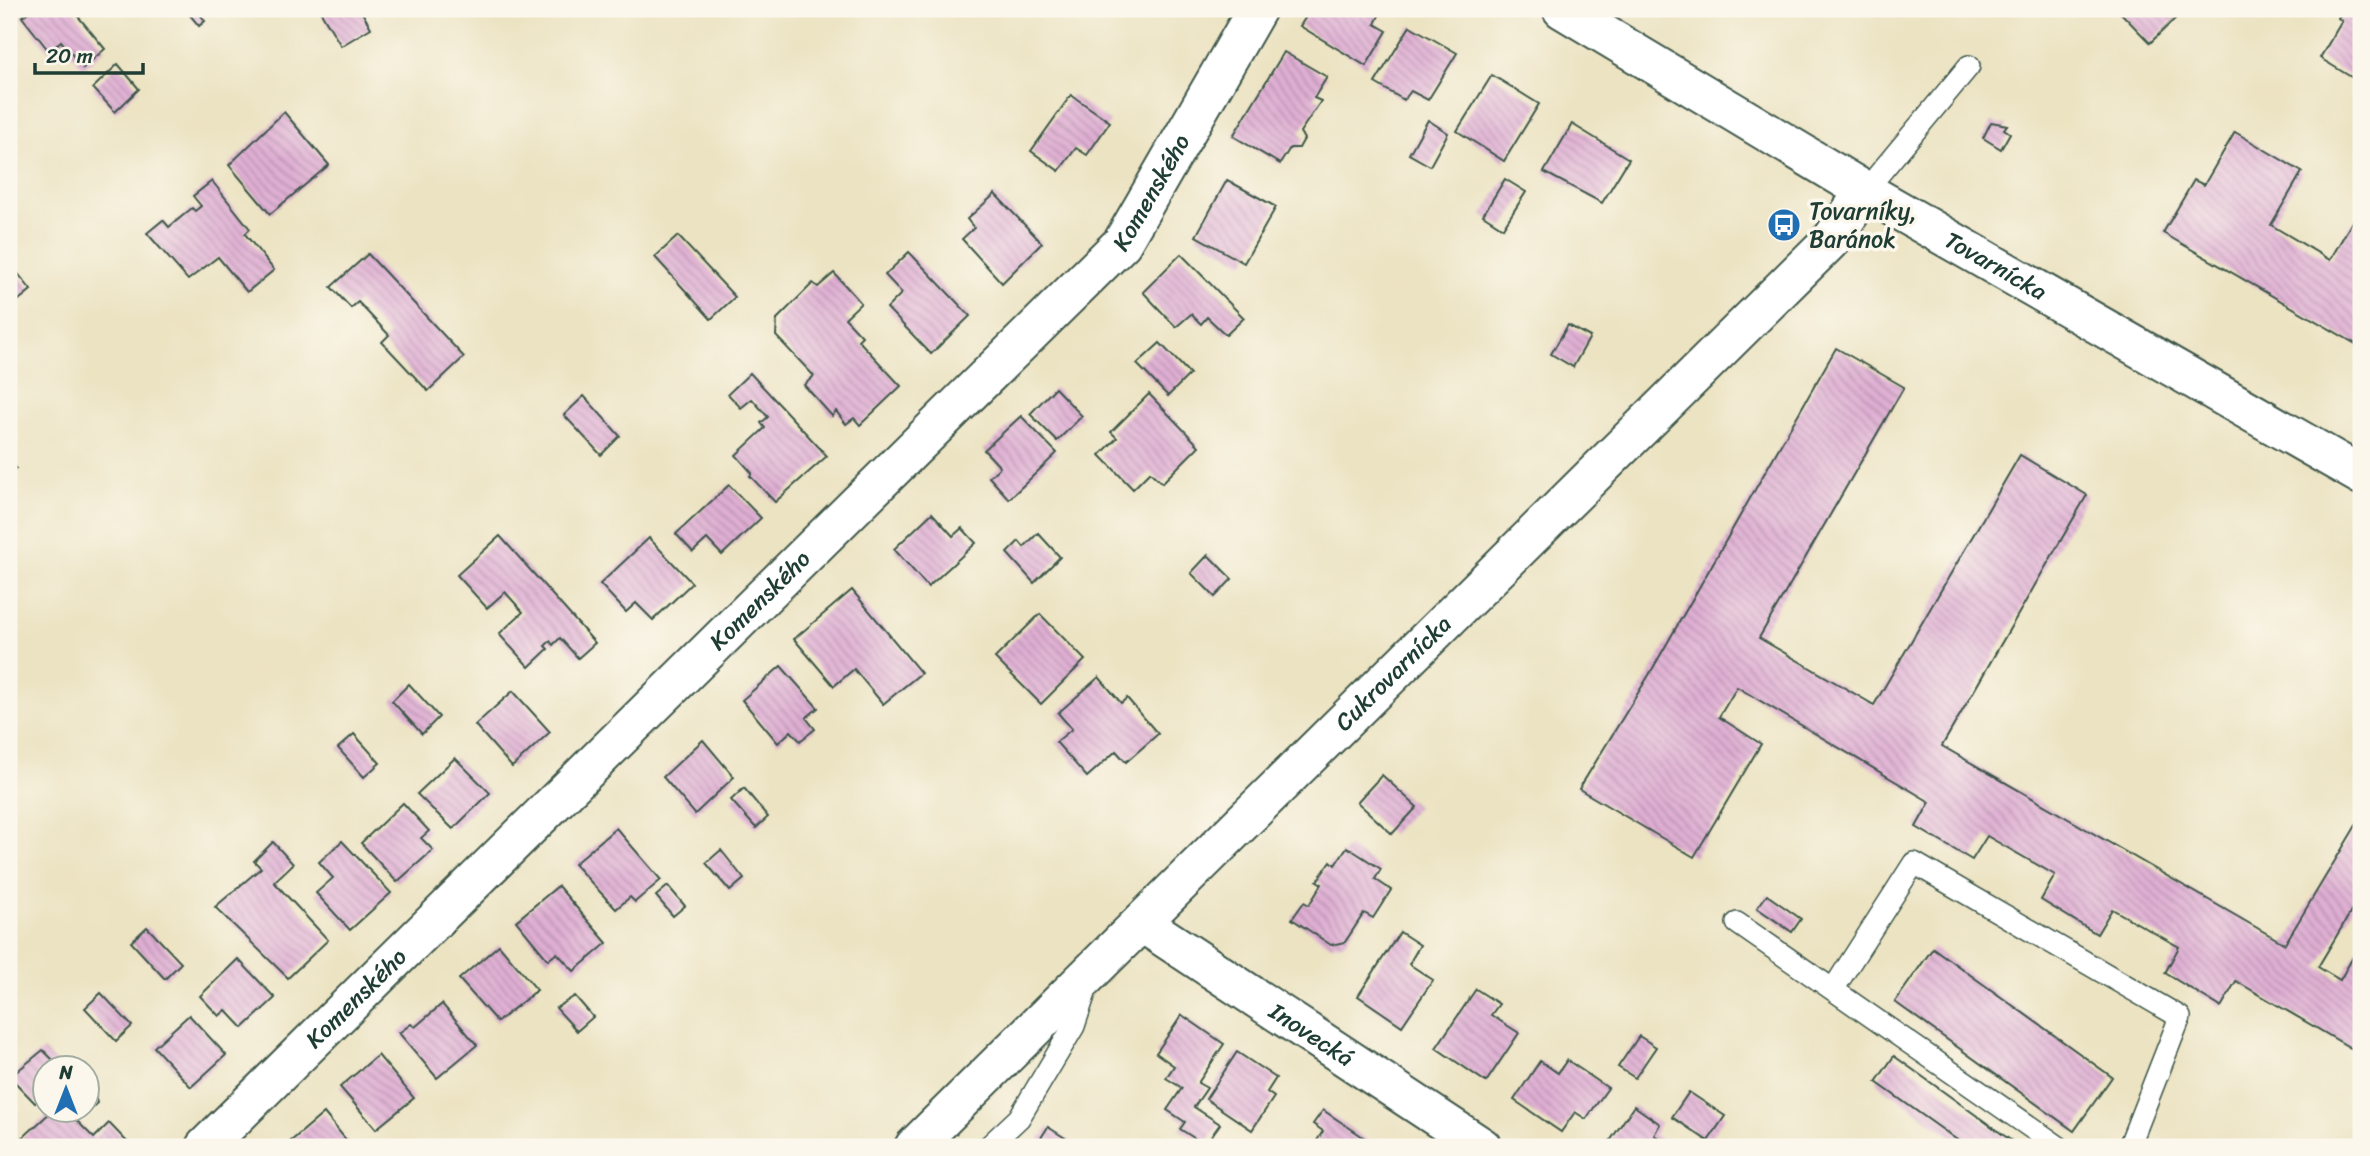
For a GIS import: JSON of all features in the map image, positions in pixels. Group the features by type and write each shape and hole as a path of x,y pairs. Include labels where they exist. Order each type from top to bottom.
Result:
{"street":[{"name":"Komenského","path":"205,1147 1122,243 1257,9"},
{"name":"Tovarnícka","path":"1562,9 1865,191 2361,475"},
{"name":"Cukrovarnícka","path":"914,1147 1832,239 1865,191"},
{"name":"Inovecká","path":"1142,923 1482,1147"}],"lane":[{"path":"1865,191 1969,66"},
{"path":"1833,988 1914,863 2180,1017 2129,1147"},
{"path":"1737,923 2059,1147"},
{"path":"988,1147 1019,1118 1074,1026 1091,973"}],"building":[{"path":"32,9 72,9 105,49 83,68 61,41 49,51 22,17"},
{"path":"185,9 196,9 205,21 199,26"},
{"path":"319,9 360,9 371,28 341,46"},
{"path":"1311,9 1382,9 1375,24 1387,31 1366,66 1300,26"},
{"path":"2117,9 2185,9 2150,43"},
{"path":"2344,9 2361,9 2361,83 2320,58 2342,21 2338,18"},
{"path":"1410,26 1457,53 1428,100 1411,91 1404,100 1375,83"},
{"path":"1284,52 1327,77 1314,98 1321,101 1300,132 1304,139 1299,148 1290,148 1280,164 1233,136"},
{"path":"118,64 139,89 115,112 93,88"},
{"path":"1492,75 1539,104 1504,161 1457,131"},
{"path":"1071,95 1110,122 1087,155 1076,148 1059,171 1031,151"},
{"path":"284,112 329,165 270,214 229,165"},
{"path":"1428,120 1448,133 1430,166 1409,154"},
{"path":"1991,122 2007,125 2004,129 2010,133 2001,149 1983,138"},
{"path":"1572,124 1629,159 1602,203 1544,172"},
{"path":"2235,132 2302,172 2271,225 2330,260 2352,222 2361,228 2361,347 2163,233 2194,180 2204,185"},
{"path":"1505,179 1526,192 1503,228 1483,215"},
{"path":"1227,180 1276,207 1244,263 1196,236"},
{"path":"212,181 250,229 245,234 274,270 247,292 218,257 188,280 147,233 163,220 169,227 192,208 195,211 201,206 193,196"},
{"path":"995,194 1042,243 1002,283 962,239 974,228 967,219"},
{"path":"678,236 735,297 711,319 655,257"},
{"path":"909,252 970,316 931,354 887,308 902,293 885,275"},
{"path":"368,254 464,357 428,391 382,342 389,335 358,302 351,308 331,287"},
{"path":"1181,254 1244,318 1226,335 1207,317 1201,324 1191,314 1176,327 1143,292"},
{"path":"9,262 31,290 9,308"},
{"path":"834,273 861,303 845,318 862,336 858,340 901,386 860,425 854,418 846,424 836,411 832,416 804,385 814,376 776,336 777,319 813,283 818,287"},
{"path":"1568,325 1590,337 1573,367 1551,354"},
{"path":"1160,343 1190,374 1168,396 1137,364"},
{"path":"1836,348 1904,387 1759,638 1874,705 2020,455 2087,495 1942,746 2285,944 2361,817 2361,895 2318,967 2340,980 2361,943 2361,1054 2236,981 2221,1007 2165,973 2179,947 2112,909 2097,934 2041,900 2055,875 1987,836 1972,860 1916,827 1930,802 1737,687 1719,717 1761,744 1694,857 1579,789 1649,675"},
{"path":"750,373 827,456 775,502 750,476 752,473 736,455 765,428 761,423 768,417 752,399 741,408 728,394"},
{"path":"1055,388 1082,416 1057,441 1030,414"},
{"path":"1149,394 1199,446 1162,483 1150,472 1133,489 1100,455 1117,438 1111,432"},
{"path":"584,396 620,436 601,455 564,415"},
{"path":"1021,416 1057,453 1009,499 989,477 1000,467 984,450"},
{"path":"9,459 16,468 9,474"},
{"path":"729,485 761,518 722,555 707,539 693,552 676,534"},
{"path":"932,513 953,536 962,528 976,543 928,587 894,549"},
{"path":"1038,533 1060,557 1034,583 1007,553 1019,541 1024,547"},
{"path":"500,536 595,643 578,658 560,638 553,645 550,641 545,646 548,649 529,667 499,634 523,612 505,592 487,608 457,575"},
{"path":"649,538 692,583 653,620 636,603 626,612 600,584"},
{"path":"1208,555 1232,579 1215,597 1191,573"},
{"path":"852,590 921,673 883,704 854,669 834,686 794,639"},
{"path":"1040,614 1085,660 1041,704 995,658"},
{"path":"781,666 818,708 806,718 815,729 800,741 791,731 778,743 742,700"},
{"path":"1099,677 1121,703 1127,698 1158,734 1126,762 1116,751 1087,777 1056,742 1072,729 1058,713"},
{"path":"409,684 439,717 422,734 392,701"},
{"path":"513,691 550,732 512,767 475,725"},
{"path":"354,734 380,763 364,777 338,748"},
{"path":"703,740 734,777 695,814 663,777"},
{"path":"455,758 490,793 453,829 417,794"},
{"path":"1382,775 1417,807 1392,834 1357,802"},
{"path":"744,788 768,817 756,828 731,800"},
{"path":"403,803 429,831 421,838 433,850 397,882 361,843"},
{"path":"616,828 661,880 635,902 630,897 616,909 574,864"},
{"path":"342,841 391,893 350,930 316,893 333,878 319,862"},
{"path":"273,842 293,864 274,882 328,940 288,978 215,907 261,868 254,861"},
{"path":"1347,847 1381,869 1375,879 1391,890 1373,918 1364,913 1345,942 1331,945 1292,919 1304,902 1309,905 1322,884 1317,881 1331,861 1335,865"},
{"path":"721,850 744,879 730,891 706,863"},
{"path":"558,886 607,943 574,971 557,953 548,960 516,921"},
{"path":"668,886 685,906 673,916 656,896"},
{"path":"1767,895 1801,919 1792,932 1757,908"},
{"path":"147,927 181,963 165,979 131,942"},
{"path":"1400,932 1420,945 1409,964 1433,980 1402,1026 1358,996"},
{"path":"499,945 537,990 497,1022 459,979"},
{"path":"1933,948 2112,1077 2074,1131 1895,1002"},
{"path":"238,959 275,998 243,1028 226,1010 219,1016 200,996"},
{"path":"1476,989 1499,1004 1491,1015 1519,1033 1486,1082 1436,1048"},
{"path":"101,993 132,1026 116,1041 85,1008"},
{"path":"575,996 593,1017 577,1031 556,1008"},
{"path":"442,1004 477,1045 437,1078 399,1033 411,1024 415,1027"},
{"path":"189,1015 226,1055 191,1087 154,1047"},
{"path":"1182,1015 1224,1044 1198,1083 1207,1088 1194,1107 1220,1124 1205,1145 1180,1129 1185,1122 1167,1110 1182,1088 1166,1078 1174,1066 1156,1053"},
{"path":"1639,1036 1656,1047 1635,1078 1618,1067"},
{"path":"1237,1052 1276,1078 1267,1092 1274,1097 1252,1130 1206,1099"},
{"path":"378,1055 414,1098 376,1129 340,1087"},
{"path":"1894,1056 2020,1147 1967,1147 1876,1082"},
{"path":"32,1059 32,1100 10,1077"},
{"path":"1567,1060 1608,1088 1586,1119 1575,1112 1561,1132 1514,1100 1540,1061 1558,1073"},
{"path":"1689,1092 1725,1116 1708,1141 1672,1117"},
{"path":"1634,1106 1660,1124 1654,1135 1672,1147 1606,1147"},
{"path":"1323,1110 1378,1147 1313,1147 1323,1131 1313,1124"},
{"path":"324,1113 352,1147 284,1147"},
{"path":"109,1123 132,1147 23,1147 18,1142 38,1124 80,1124 94,1138"},
{"path":"1048,1127 1079,1147 1035,1147"}],"place":[{"name":"Tovarníky, Baránok","path":"1784,225"}]}
